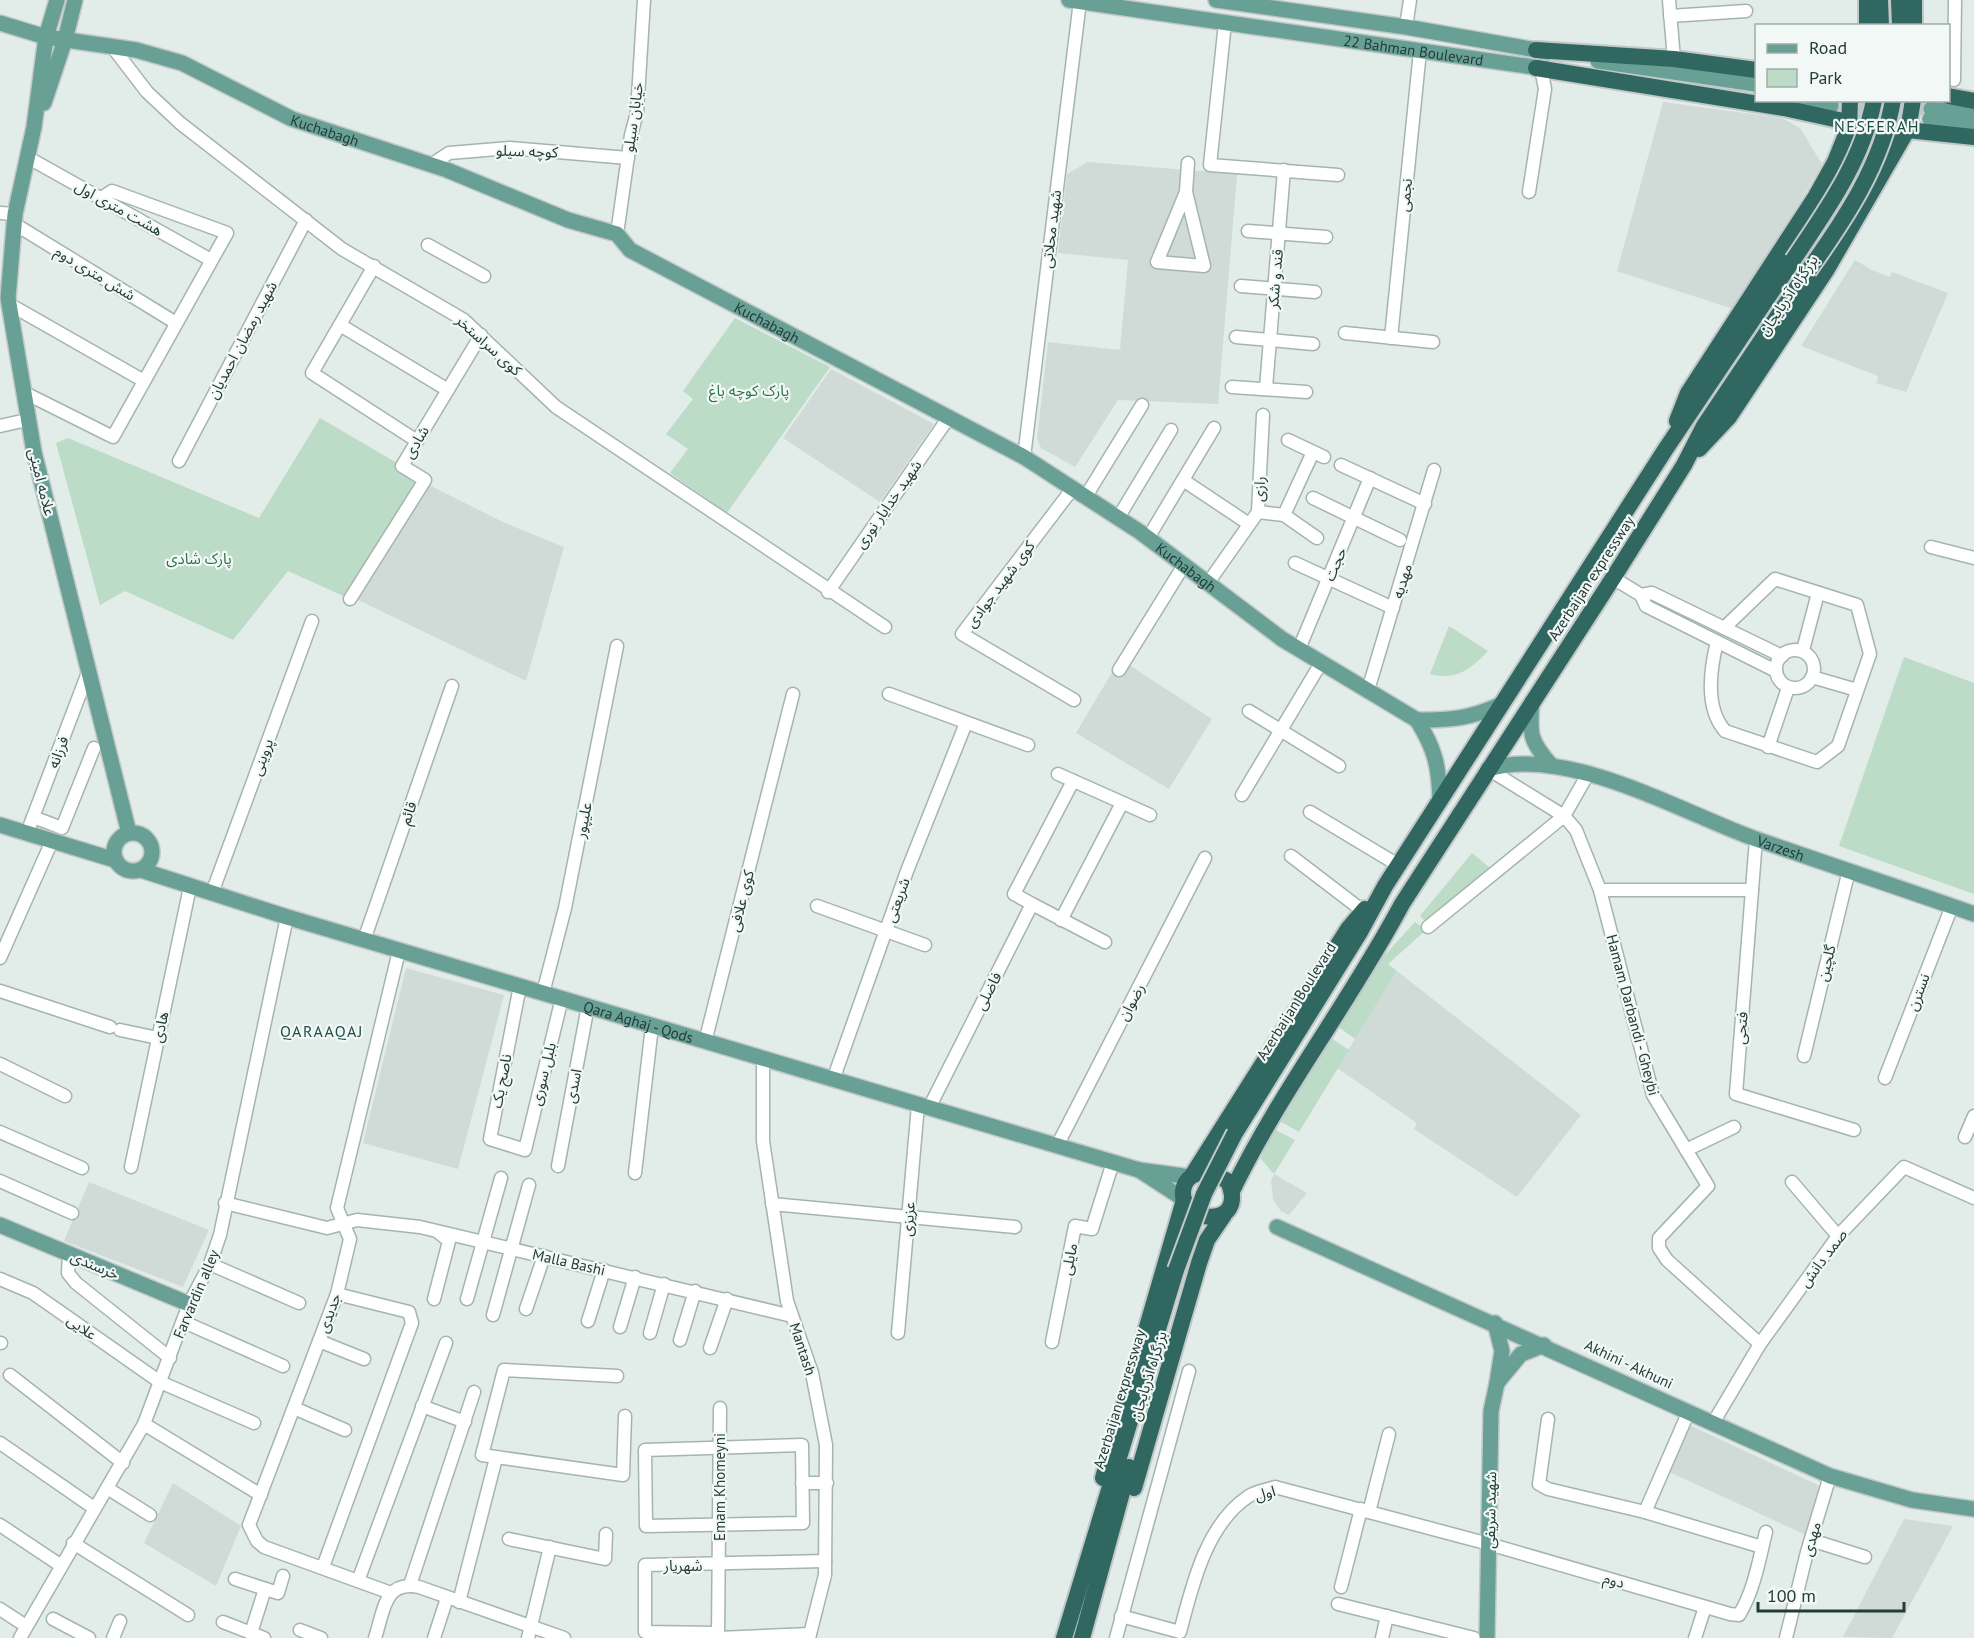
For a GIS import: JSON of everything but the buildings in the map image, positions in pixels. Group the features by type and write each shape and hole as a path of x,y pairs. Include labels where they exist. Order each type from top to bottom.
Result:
{"highway":[{"path":"1867,0 1871,24"},
{"path":"1871,24 1880,0"},
{"path":"1899,0 1911,24"},
{"path":"1911,24 1914,0"},
{"path":"1536,50 1674,59 1755,70"},
{"path":"1538,69 1784,108 1848,125 1850,137 1857,146 1870,153 1885,153 1895,146 1906,132 1913,102"},
{"name":"بزرگراه آذربایجان","path":"1665,450 1688,393 1835,162 1848,125 1850,102"},
{"name":"Azerbaijan expressway","path":"1385,886 1665,450 1793,260 1845,178 1860,145 1873,102"},
{"name":"Azerbaijan expressway","path":"1402,903 1613,578 1684,465 1704,426 1843,222 1879,148 1892,102"},
{"path":"1906,132 1974,137"},
{"name":"بزرگراه آذربایجان","path":"1684,465 1728,417 1827,269 1906,132"},
{"path":"1786,240 1801,238 1816,243 1825,255 1827,269"},
{"path":"1187,1269 1212,1198 1238,1137 1348,929 1385,886"},
{"name":"Azerbaijan Boulevard","path":"1238,1137 1385,886"},
{"name":"Azerbaijan Boulevard","path":"1238,1137 1370,938 1402,903"},
{"path":"1224,1215 1211,1219 1189,1209 1183,1199 1184,1185 1192,1175 1238,1137"},
{"path":"1187,1269 1231,1205 1238,1137"},
{"path":"1192,1175 1206,1171 1228,1181 1232,1191"},
{"name":"بزرگراه آذربایجان","path":"1102,1543 1103,1477 1183,1199"},
{"path":"1167,1252 1176,1245 1187,1245 1196,1252 1187,1269"},
{"name":"Azerbaijan expressway","path":"1102,1543 1187,1269"},
{"path":"1064,1638 1102,1543"},
{"path":"1082,1638 1102,1543"}],"main road":[{"path":"34,127 46,37 57,0"},
{"path":"34,127 65,40 75,0"},
{"name":"22 Bahman Boulevard","path":"1216,0 1406,27 1536,50 1755,84"},
{"name":"22 Bahman Boulevard","path":"1075,1 1538,69 1602,74 1755,96"},
{"path":"0,23 46,37"},
{"name":"Kuchabagh","path":"46,37 111,45 150,53 182,63 292,119 431,165 568,220 617,234 630,250 1024,457 1148,538 1299,650 1417,720"},
{"path":"1804,102 1831,106"},
{"path":"1974,115 1930,114 1974,126"},
{"name":"علامه امینی","path":"34,127 9,217 9,304 27,420 129,833"},
{"path":"1532,702 1530,730 1533,742 1552,766"},
{"path":"1417,720 1474,717 1502,704"},
{"path":"1417,720 1431,742 1439,769 1440,801"},
{"name":"Varzesh","path":"1488,769 1506,764 1530,762 1588,774 1756,839 1974,914"},
{"path":"0,825 115,860 122,868 131,872 141,870 150,863 153,853 150,842 141,834 129,833 119,838 114,848 115,860"},
{"name":"Qara Aghaj - Qods","path":"141,870 399,951 1139,1170"},
{"path":"1139,1170 1192,1175"},
{"path":"1139,1170 1183,1199"},
{"name":"خرسندی","path":"0,1225 189,1304"},
{"name":"Akhini - Akhuni","path":"1277,1227 1544,1345 1830,1476 1912,1500 1974,1509"},
{"name":"شهید شریفی","path":"1487,1638 1491,1412 1502,1351 1495,1323"},
{"path":"1497,1383 1521,1354 1544,1345"}],"street":[{"name":"خیابان سیلو","path":"617,234 637,113 644,0"},
{"path":"1406,27 1410,0"},
{"path":"1669,0 1674,59"},
{"path":"1955,0 1958,93"},
{"name":"شهید محلاتی","path":"1024,457 1075,1"},
{"path":"1670,16 1746,11"},
{"path":"1225,23 1210,165 1338,175"},
{"name":"کوی سراستخر","path":"111,45 147,92 180,123 342,249 464,320 556,407 885,627"},
{"name":"نجمی","path":"1391,338 1420,51"},
{"path":"1529,192 1545,89 1538,69"},
{"name":"کوچه سیلو","path":"431,165 449,153 510,148 628,158"},
{"name":"هشت متری اول","path":"27,157 211,260"},
{"path":"1186,192 1157,262 1204,266 1186,192 1188,163"},
{"name":"قند و شکر","path":"1266,388 1284,170"},
{"path":"23,392 113,437 227,233 112,191 101,198"},
{"name":"شش متری دوم","path":"9,217 176,323"},
{"name":"شهید رمضان احمدیان","path":"179,461 306,220"},
{"path":"1248,231 1326,237"},
{"path":"428,245 484,276"},
{"path":"374,266 312,373 417,441"},
{"path":"1241,286 1315,292"},
{"path":"9,304 144,381"},
{"path":"340,325 448,390"},
{"path":"1345,333 1433,342"},
{"name":"شادی","path":"350,599 425,480 402,466 481,335"},
{"path":"1236,337 1313,344"},
{"path":"1232,387 1306,392"},
{"path":"1080,492 1142,405"},
{"name":"رازی","path":"1208,583 1258,512 1263,415"},
{"name":"شهید خدایار نوری","path":"828,591 948,417"},
{"path":"0,426 27,420"},
{"path":"1148,538 1214,428"},
{"path":"1118,518 1171,430"},
{"path":"1284,515 1319,454 1288,440"},
{"path":"1341,465 1425,504"},
{"name":"مهدیه","path":"1368,690 1434,470"},
{"name":"حجت","path":"1299,650 1370,478"},
{"path":"1182,480 1249,524"},
{"name":"کوی شهید جوادی","path":"1074,700 962,634 1080,492"},
{"path":"1313,498 1400,540"},
{"path":"1258,512 1284,515 1317,537"},
{"path":"1930,547 1974,558"},
{"path":"1295,563 1393,608"},
{"path":"1119,670 1184,565"},
{"path":"1613,578 1641,595 1646,606 1776,671 1780,681 1788,688 1802,688 1812,677 1814,661 1803,650 1791,649 1782,656 1776,671"},
{"path":"1717,642 1710,672 1716,721 1725,731 1817,762 1838,746 1870,654 1857,605 1775,579 1724,628"},
{"path":"1641,595 1652,593 1782,656"},
{"path":"1803,650 1818,593"},
{"name":"پروینی","path":"212,894 312,621"},
{"name":"علیپور","path":"543,993 565,908 617,646"},
{"path":"1242,795 1321,663"},
{"name":"فرزانه","path":"27,833 89,670"},
{"path":"1812,677 1857,690"},
{"name":"قائم","path":"364,940 452,686"},
{"path":"1768,747 1788,688"},
{"name":"کوی علافی","path":"705,1042 793,694"},
{"path":"889,694 1028,745"},
{"path":"1249,711 1339,766"},
{"name":"شریعتی","path":"833,1080 886,929 966,723"},
{"path":"33,817 62,828 94,748"},
{"name":"Hamam Darbandi - Gheybi","path":"1488,769 1564,816 1576,830 1600,890 1653,1095 1707,1186 1659,1238 1659,1248 1667,1260 1760,1344"},
{"path":"1058,774 1150,815"},
{"path":"1428,927 1564,816 1588,774"},
{"path":"1073,782 1014,894 1105,942"},
{"path":"1061,920 1122,803"},
{"path":"1310,812 1398,866"},
{"name":"فتحی","path":"1756,839 1736,1094 1854,1130"},
{"path":"0,958 52,841"},
{"path":"1291,856 1363,911"},
{"name":"رضوان","path":"1057,1146 1205,858"},
{"name":"گلچین","path":"1804,1056 1849,870"},
{"name":"هادی","path":"131,1167 190,887"},
{"path":"1600,890 1752,890"},
{"name":"فاضلی","path":"923,1107 1032,904"},
{"path":"818,906 925,945"},
{"name":"نسترن","path":"1885,1078 1952,906"},
{"name":"Farvardin alley","path":"20,1638 60,1565 144,1424 189,1304 210,1264 220,1235 287,917"},
{"name":"جدیدی","path":"385,1591 264,1547 257,1541 249,1525 337,1294 350,1239 337,1208 399,951"},
{"name":"ناصح یک","path":"520,986 490,1139 525,1150"},
{"path":"0,991 115,1028 158,1038"},
{"name":"بلبل سوری","path":"525,1150 562,998"},
{"name":"اسدی","path":"558,1166 588,1006"},
{"path":"635,1173 652,1026"},
{"name":"Mantash","path":"763,1059 763,1141 787,1301 820,1404 826,1445 825,1575 809,1636"},
{"path":"0,1064 65,1096"},
{"name":"عزیزی","path":"898,1333 908,1217 923,1107"},
{"path":"1965,1137 1974,1116"},
{"path":"1686,1150 1734,1127"},
{"path":"0,1132 82,1167"},
{"name":"مایلی","path":"1052,1342 1075,1226 1092,1229 1113,1162"},
{"name":"صمد دانش","path":"1713,1423 1760,1344 1838,1236 1904,1167 1974,1197"},
{"path":"467,1299 501,1178"},
{"path":"0,1181 72,1213"},
{"path":"1792,1182 1838,1236"},
{"path":"493,1315 529,1185"},
{"name":"Malla Bashi","path":"225,1203 327,1228 357,1220 437,1231 792,1316"},
{"path":"772,1204 1015,1227"},
{"path":"434,1299 449,1241 437,1231"},
{"path":"69,1254 69,1273 76,1283 170,1358"},
{"path":"526,1309 543,1256"},
{"path":"210,1264 299,1303"},
{"path":"588,1321 604,1270"},
{"path":"620,1327 635,1277"},
{"name":"علایی","path":"0,1279 33,1293 160,1382 254,1423"},
{"path":"650,1333 664,1284"},
{"path":"680,1340 695,1291"},
{"path":"322,1567 412,1323 409,1312 337,1294"},
{"path":"710,1347 727,1299"},
{"path":"184,1322 283,1366"},
{"path":"319,1341 364,1359"},
{"path":"358,1581 446,1342"},
{"path":"617,1376 504,1370 482,1455 623,1475 625,1416"},
{"path":"1116,1638 1189,1371"},
{"path":"10,1375 123,1462"},
{"path":"415,1586 474,1392"},
{"path":"422,1406 465,1422"},
{"path":"294,1408 345,1430"},
{"name":"Emam Khomeyni","path":"718,1636 720,1408"},
{"path":"1645,1512 1689,1412"},
{"path":"1548,1419 1539,1484 1548,1489 1645,1512 1762,1547 1766,1532"},
{"path":"144,1424 261,1495"},
{"path":"1341,1587 1389,1434"},
{"path":"0,1443 94,1509"},
{"path":"802,1445 803,1523 719,1527 646,1526 645,1450 720,1448 802,1445"},
{"path":"434,1638 453,1600 496,1458"},
{"name":"مهدی","path":"1786,1638 1830,1476"},
{"path":"802,1483 827,1483"},
{"name":"اول","path":"1121,1616 1180,1632 1197,1573 1222,1523 1249,1496 1275,1487 1489,1544"},
{"path":"107,1488 150,1515"},
{"path":"0,1525 60,1565"},
{"path":"509,1539 605,1559 606,1534"},
{"path":"1811,1540 1865,1557"},
{"path":"73,1543 188,1615"},
{"name":"دوم","path":"1489,1544 1739,1615 1752,1585 1762,1547"},
{"path":"530,1632 550,1547"},
{"name":"شهریار","path":"718,1636 645,1632 645,1565 825,1561"},
{"path":"235,1579 278,1593 283,1576"},
{"path":"375,1638 385,1591 397,1586 415,1586 530,1632 564,1638"},
{"path":"251,1633 265,1588"},
{"path":"1338,1604 1474,1638"},
{"path":"1695,1638 1705,1607"},
{"path":"0,1609 26,1626"},
{"path":"1382,1638 1387,1616"},
{"path":"53,1619 89,1638"},
{"path":"113,1638 120,1621"},
{"path":"223,1622 264,1638"},
{"path":"718,1636 809,1636"}],"shaded area":[{"path":"1663,102 1782,118 1800,128 1822,164 1736,310 1617,271"},
{"path":"1088,162 1237,174 1218,404 1118,400 1075,467 1041,448 1037,439 1048,342 1120,350 1128,260 1058,253 1067,174"},
{"path":"1855,260 1890,277 1892,272 1948,293 1906,392 1876,383 1878,376 1801,346"},
{"path":"831,369 934,424 880,502 783,438"},
{"path":"423,482 505,523 564,547 526,681 354,598"},
{"path":"1120,659 1212,719 1169,789 1076,733"},
{"path":"406,968 504,995 458,1169 363,1143"},
{"path":"1397,971 1581,1115 1517,1197 1414,1129 1417,1123 1337,1068"},
{"path":"1274,1174 1307,1193 1289,1215 1281,1211 1273,1200 1271,1180"},
{"path":"89,1182 209,1230 183,1287 64,1241"},
{"path":"1687,1424 1820,1486 1806,1535 1667,1471"},
{"path":"173,1483 241,1526 216,1586 144,1543"},
{"path":"1904,1519 1953,1526 1892,1638 1843,1637"}],"green space":[{"name":"پارک کوچه باغ","path":"735,318 830,367 727,513 670,473 688,449 666,434 693,399 683,391"},
{"name":"پارک شادی","path":"320,418 421,477 350,599 288,571 233,640 125,591 100,605 56,443 68,438 259,518"},
{"path":"1449,626 1488,651 1469,668 1455,675 1430,674"},
{"path":"1904,657 1974,683 1974,894 1839,846"},
{"path":"1472,853 1495,872 1429,925 1420,916"},
{"path":"1415,922 1426,930 1388,964 1397,971 1355,1039 1336,1025 1383,957"},
{"path":"1331,1038 1349,1050 1299,1132 1278,1120"},
{"path":"1272,1128 1295,1140 1274,1174 1261,1159"}],"tunnel":[{"path":"1884,102 1931,109"},
{"path":"1831,106 1930,119"}],"district":[{"name":"NESFERAH","path":"1877,126"},
{"name":"QARAAQAJ","path":"322,1031"}]}
